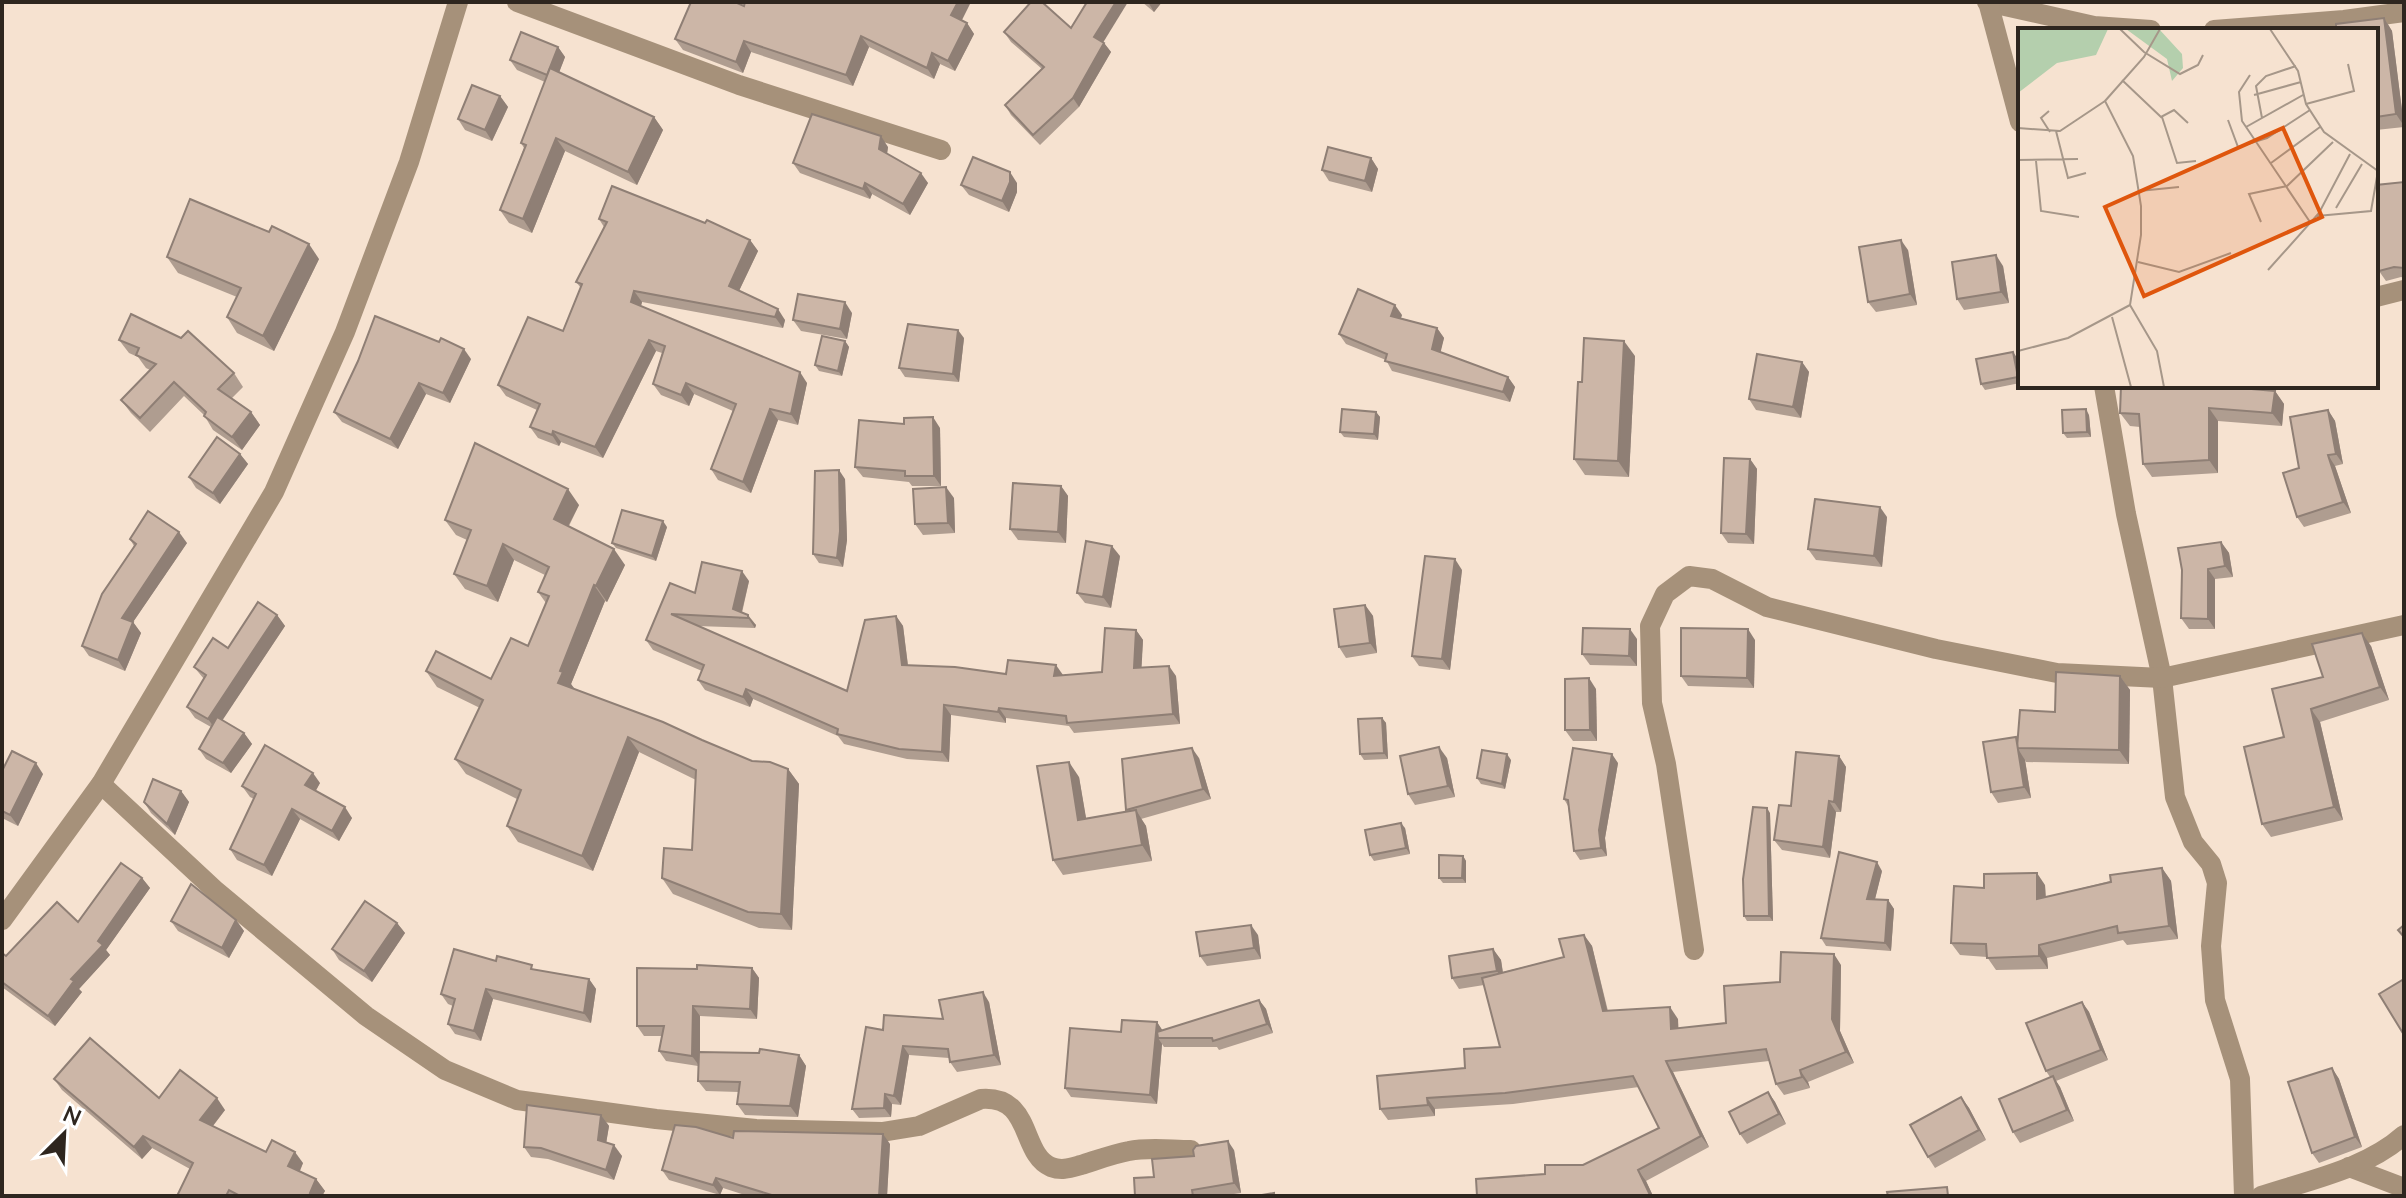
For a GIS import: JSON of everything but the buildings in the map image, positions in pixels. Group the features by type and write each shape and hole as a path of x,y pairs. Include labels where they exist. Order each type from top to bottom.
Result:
{"street":[{"path":"2,920 101,784 274,492 345,332 409,162 458,2"},
{"path":"517,2 739,85 941,150"},
{"path":"2018,115 1987,2 2094,26 2122,28"},
{"path":"2240,28 2404,12"},
{"path":"2378,296 2404,290"},
{"path":"2104,388 2126,514 2162,678 2175,797 2193,842 2211,864 2217,883 2211,946 2215,1000 2240,1079 2244,1196"},
{"path":"1694,950 1666,764 1652,703 1650,626 1665,594 1689,576 1712,579 1767,607 1936,649 2057,673 2162,678 2404,625"},
{"path":"101,784 216,891 366,1016 445,1070 517,1100 756,1129 882,1132 919,1126 981,1099 992,1098 1004,1101 1022,1121 1040,1160 1063,1170 1131,1150 1191,1150"},
{"path":"2261,1196 2349,1167 2390,1147 2404,1135"},
{"path":"2349,1167 2404,1188"}]}
